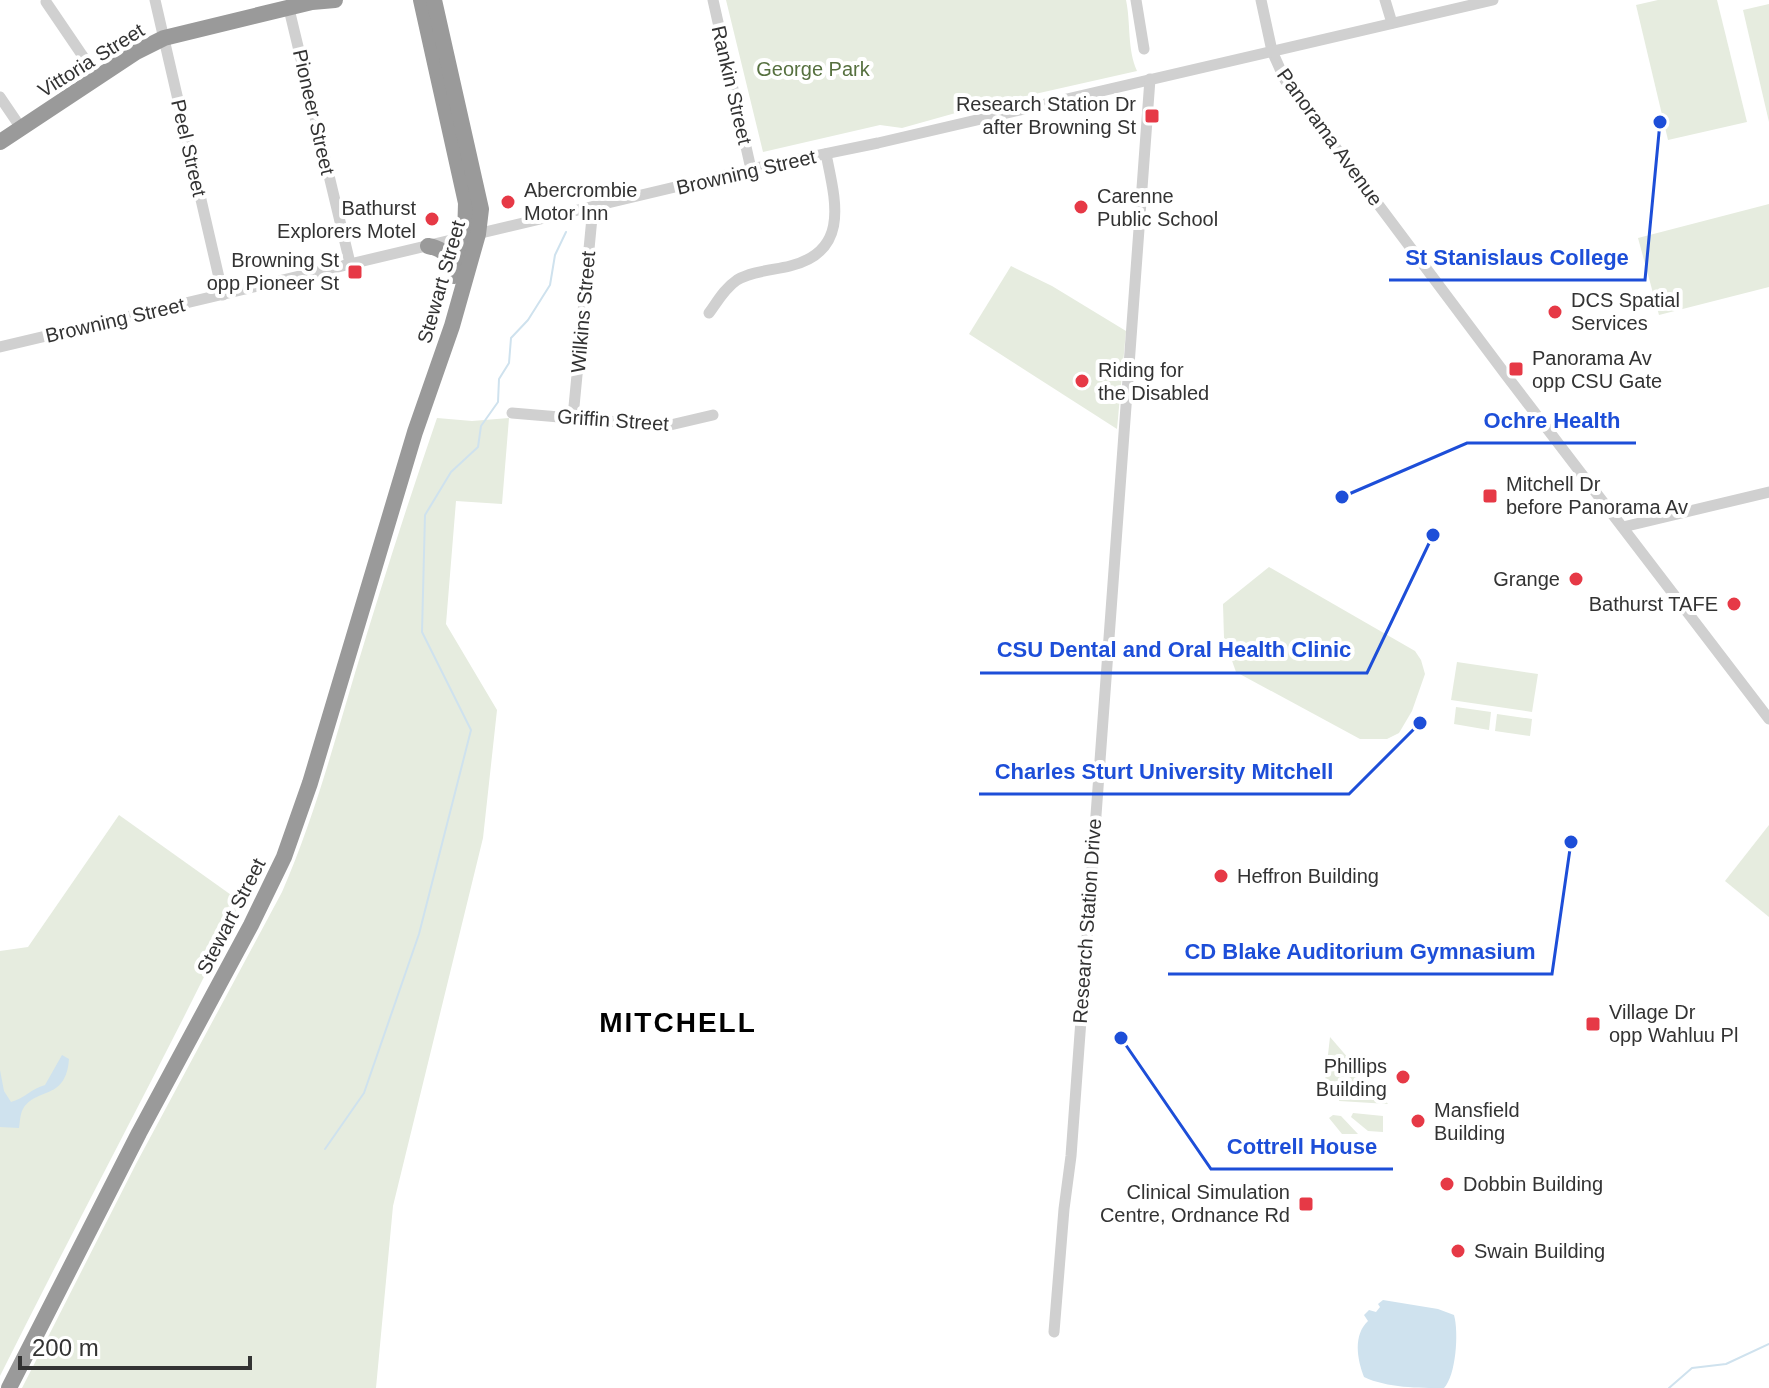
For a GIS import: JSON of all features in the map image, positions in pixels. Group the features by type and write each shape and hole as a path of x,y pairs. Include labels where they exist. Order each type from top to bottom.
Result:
{"highway":[{"name":"Vittoria Street","path":"0,142 97,77 164,38 304,3 335,0"},
{"name":"Stewart Street","path":"9,1388 284,857 310,783 415,432 453,286 472,236 421,0"},
{"name":"Stewart Street","path":"415,432 452,326 479,197 434,0"},
{"path":"428,246 441,249 450,259 453,286"}],"street":[{"name":"Peel Street","path":"155,0 223,295"},
{"name":"Rankin Street","path":"713,0 751,169"},
{"path":"1136,0 1144,49"},
{"name":"Panorama Avenue","path":"1261,0 1272,51 1285,80 1623,527"},
{"path":"1385,0 1392,23"},
{"name":"Browning Street","path":"0,347 751,169 1493,0"},
{"path":"46,2 97,77"},
{"name":"Pioneer Street","path":"304,3 350,263"},
{"name":"Research Station Drive","path":"1054,1332 1071,1156 1150,79"},
{"path":"0,97 21,128"},
{"path":"709,313 737,280 807,261 823,248 834,228 836,216 826,154"},
{"name":"Wilkins Street","path":"573,417 593,207"},
{"name":"Griffin Street","path":"512,413 666,426 713,415"},
{"path":"1769,492 1623,527 1769,719"}],"green space":[{"name":"George Park","path":"726,0 1126,0 1137,71 977,107 902,128 880,125 763,152"},
{"path":"1658,0 1717,0 1747,122 1668,140 1636,5"},
{"path":"1769,4 1769,122 1743,10"},
{"path":"1769,204 1769,287 1659,315 1638,238"},
{"name":"Riding for the Disabled","path":"1011,266 1052,286 1126,331 1117,429 969,334"},
{"path":"437,418 472,421 509,418 502,504 456,501 446,624 497,710 483,838 393,1206 376,1388 22,1388 137,1162 282,892 313,811"},
{"path":"1269,567 1415,651 1425,674 1412,711 1399,733 1387,739 1360,739 1236,672 1224,638 1223,604"},
{"path":"1457,662 1538,674 1532,712 1451,700"},
{"path":"1456,707 1491,712 1489,730 1454,724"},
{"path":"1497,714 1532,719 1530,736 1495,731"},
{"path":"119,815 241,902 0,1376 0,951 28,947"},
{"path":"1769,825 1769,917 1725,881"},
{"path":"1330,1037 1388,1104 1339,1101 1340,1091 1324,1090"},
{"path":"1353,1113 1383,1116 1383,1132 1368,1131 1351,1117"},
{"path":"1341,1116 1358,1134 1342,1134 1329,1118"}],"water":[{"path":"62,1055 69,1059 67,1072 57,1087 29,1102 22,1111 19,1128 0,1127 0,1070 4,1091 11,1102 45,1085"},
{"path":"1383,1300 1438,1309 1454,1315 1455,1353 1451,1374 1444,1388 1393,1385 1364,1377 1358,1340 1368,1321 1364,1315 1369,1310 1376,1312"}],"waterway":[{"path":"325,1149 364,1093 419,934 471,730 422,632 425,515 451,472 478,447 481,426 498,402 499,379 509,363 511,338 528,320 550,285 555,255 566,232"},
{"path":"1669,1388 1692,1368 1726,1364 1769,1344"}],"place":[{"name":"Research Station Dr after Browning St","path":"1152,116"},
{"name":"St Stanislaus College","path":"1660,122"},
{"name":"Abercrombie Motor Inn","path":"508,202"},
{"name":"Carenne Public School","path":"1081,207"},
{"name":"Bathurst Explorers Motel","path":"432,219"},
{"name":"Browning St opp Pioneer St","path":"355,272"},
{"name":"DCS Spatial Services","path":"1555,312"},
{"name":"Panorama Av opp CSU Gate","path":"1516,369"},
{"name":"Riding for the Disabled","path":"1082,381"},
{"name":"Mitchell Dr before Panorama Av","path":"1490,496"},
{"name":"Ochre Health","path":"1342,497"},
{"name":"CSU Dental and Oral Health Clinic","path":"1433,535"},
{"name":"Grange","path":"1576,579"},
{"name":"Bathurst TAFE","path":"1734,604"},
{"name":"Charles Sturt University Mitchell","path":"1420,723"},
{"name":"CD Blake Auditorium Gymnasium","path":"1571,842"},
{"name":"Heffron Building","path":"1221,876"},
{"name":"Village Dr opp Wahluu Pl","path":"1593,1024"},
{"name":"Cottrell House","path":"1121,1038"},
{"name":"Phillips Building","path":"1403,1077"},
{"name":"Mansfield Building","path":"1418,1121"},
{"name":"Dobbin Building","path":"1447,1184"},
{"name":"Clinical Simulation Centre, Ordnance Rd","path":"1306,1204"},
{"name":"Swain Building","path":"1458,1251"}],"district":[{"name":"MITCHELL","path":"678,1022"}]}
